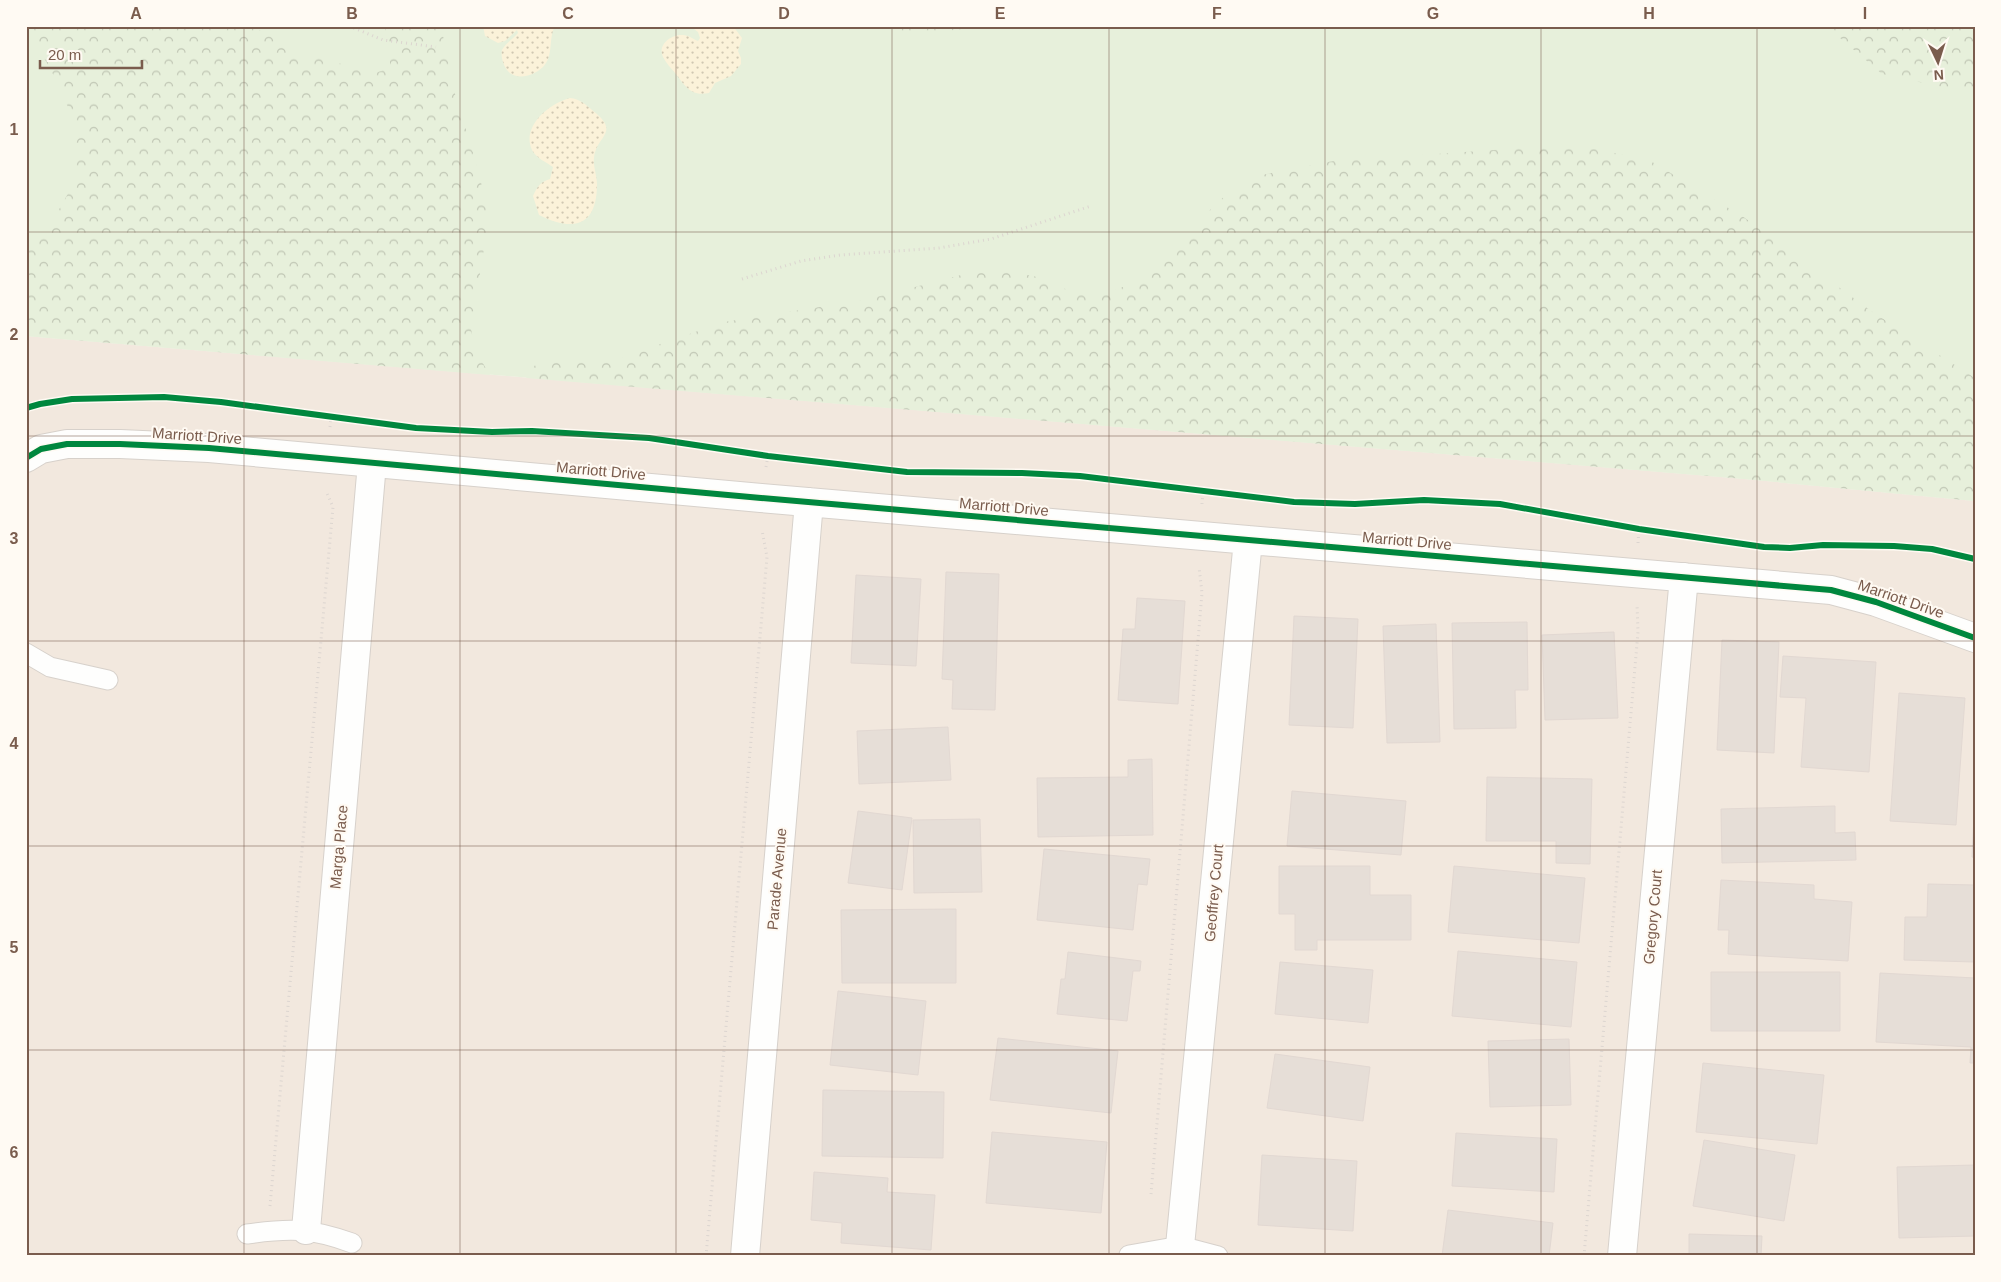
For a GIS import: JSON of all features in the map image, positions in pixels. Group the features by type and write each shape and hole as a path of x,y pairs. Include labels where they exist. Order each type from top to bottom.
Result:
{"street":[{"name":"Marriott Drive","path":"26,458 41,448 67,444 209,448 761,498 1831,590 1876,602 1975,638"},
{"name":"Marga Place","path":"306,1230 372,463"},
{"name":"Parade Avenue","path":"745,1256 809,502"},
{"name":"Geoffrey Court","path":"1180,1246 1248,540"},
{"name":"Gregory Court","path":"1622,1256 1684,577"}],"lane":[{"path":"26,653 50,667 108,680"},
{"path":"247,1234 280,1230 306,1230 352,1243"},
{"path":"1129,1255 1180,1246 1218,1256"}],"path":[{"path":"349,26 382,40 436,47"},
{"path":"742,279 801,261 939,248 991,239 1091,206"},
{"path":"322,416 340,418"},
{"path":"270,1206 333,507 321,481 331,417"},
{"path":"760,454 778,457"},
{"path":"706,1256 767,557 759,516 768,456"},
{"path":"1193,491 1211,493"},
{"path":"1151,1195 1202,593 1197,556 1203,492"},
{"path":"1629,528 1648,531"},
{"path":"1584,1256 1638,632 1636,574 1639,529"}],"shaded area":[{"path":"26,336 1745,479 1975,501 1975,1256 26,1256"}],"green space":[{"path":"26,26 1975,26 1975,501 1745,479 26,336"},
{"path":"26,26 252,26 301,53 375,73 390,68 390,45 384,26 441,26 455,94 478,169 489,218 471,329 476,352 490,375 26,336 26,250 52,222 75,181 76,127 59,85 39,49 26,42"},
{"path":"886,26 987,26 898,37"},
{"path":"1826,26 1975,26 1975,94 1882,74"},
{"path":"1523,148 1595,149 1649,160 1745,218 1874,313 1975,378 1975,501 1745,479 526,378 538,361 614,360 724,322 865,300 965,274 1009,271 1042,278 1074,293 1104,294 1136,282 1179,244 1218,201 1256,176 1333,161"}],"sand":[{"path":"483,26 555,26 549,58 538,71 526,76 515,76 510,73 503,62 502,50 518,33 517,30 505,41 498,43 485,36"},
{"path":"690,26 733,26 742,38 738,51 741,64 731,76 715,83 709,93 693,92 685,86 663,57 662,48 664,44 674,36 685,35 698,41 700,38 698,32"},
{"path":"570,98 585,104 601,118 606,129 594,158 597,184 593,209 588,217 581,222 572,224 551,220 539,215 533,196 539,185 550,179 553,167 536,155 532,150 530,141 530,132 539,117 554,105"}],"building":[{"path":"946,572 999,574 995,710 952,709 953,680 942,679"},
{"path":"856,575 921,579 916,666 851,663"},
{"path":"1137,598 1185,601 1178,704 1118,700 1123,629 1135,629"},
{"path":"1294,616 1358,619 1353,728 1289,725"},
{"path":"1527,622 1528,690 1515,690 1516,728 1454,729 1452,623"},
{"path":"1436,624 1440,742 1387,743 1383,626"},
{"path":"1614,632 1618,718 1545,720 1542,635"},
{"path":"1722,640 1779,642 1774,753 1717,750"},
{"path":"1783,656 1876,662 1869,772 1801,767 1806,698 1780,697"},
{"path":"1899,693 1965,698 1956,825 1890,821"},
{"path":"948,727 951,780 859,784 857,731"},
{"path":"1152,759 1153,835 1038,837 1037,778 1128,777 1128,760"},
{"path":"1487,777 1592,779 1590,864 1556,863 1556,841 1486,841"},
{"path":"1292,791 1406,801 1401,855 1287,846"},
{"path":"1975,796 1975,858 1972,857"},
{"path":"1835,806 1835,833 1855,832 1856,860 1722,863 1721,809"},
{"path":"858,811 912,818 902,890 848,883"},
{"path":"980,819 982,892 914,893 913,820"},
{"path":"1044,849 1150,859 1147,885 1138,884 1133,930 1037,920"},
{"path":"1279,866 1370,866 1370,895 1411,895 1411,940 1317,940 1317,950 1295,950 1295,914 1279,914"},
{"path":"1454,866 1585,878 1579,943 1448,932"},
{"path":"1721,880 1814,885 1814,899 1852,902 1848,961 1728,954 1729,930 1718,930"},
{"path":"1928,884 1975,885 1975,962 1904,960 1905,917 1927,917"},
{"path":"956,909 956,983 842,983 841,910"},
{"path":"1458,951 1577,962 1571,1027 1452,1016"},
{"path":"1068,952 1141,961 1140,971 1133,971 1127,1021 1057,1014 1061,979 1065,979"},
{"path":"1280,962 1373,970 1368,1023 1275,1014"},
{"path":"1711,972 1840,972 1840,1031 1711,1031"},
{"path":"1880,973 1975,978 1975,1063 1970,1063 1971,1047 1876,1042"},
{"path":"838,991 926,1001 918,1075 830,1065"},
{"path":"998,1038 1118,1051 1111,1113 990,1100"},
{"path":"1569,1039 1571,1105 1490,1107 1488,1041"},
{"path":"1275,1054 1370,1067 1363,1121 1267,1108"},
{"path":"1703,1063 1824,1075 1817,1144 1696,1132"},
{"path":"823,1090 944,1092 943,1158 822,1156"},
{"path":"992,1132 1107,1142 1101,1213 986,1203"},
{"path":"1456,1133 1557,1139 1554,1192 1452,1186"},
{"path":"1704,1140 1795,1155 1784,1221 1693,1206"},
{"path":"1262,1155 1357,1161 1353,1231 1258,1225"},
{"path":"1975,1165 1975,1236 1899,1238 1897,1167"},
{"path":"814,1172 888,1178 887,1192 935,1195 931,1250 841,1243 842,1223 811,1220"},
{"path":"1448,1210 1553,1223 1549,1256 1442,1256"},
{"path":"1689,1234 1762,1236 1761,1256 1689,1256"}],"cycle path":[{"path":"26,408 72,399 164,397 221,402 416,428 492,432 532,431 649,438 768,456 907,472 1022,473 1080,476 1294,502 1355,504 1424,500 1500,504 1639,529 1764,547 1790,548 1823,545 1894,546 1932,549 1975,559"},
{"path":"26,458 41,449 67,444 209,448 761,498 1831,590 1876,602 1975,638"}]}
